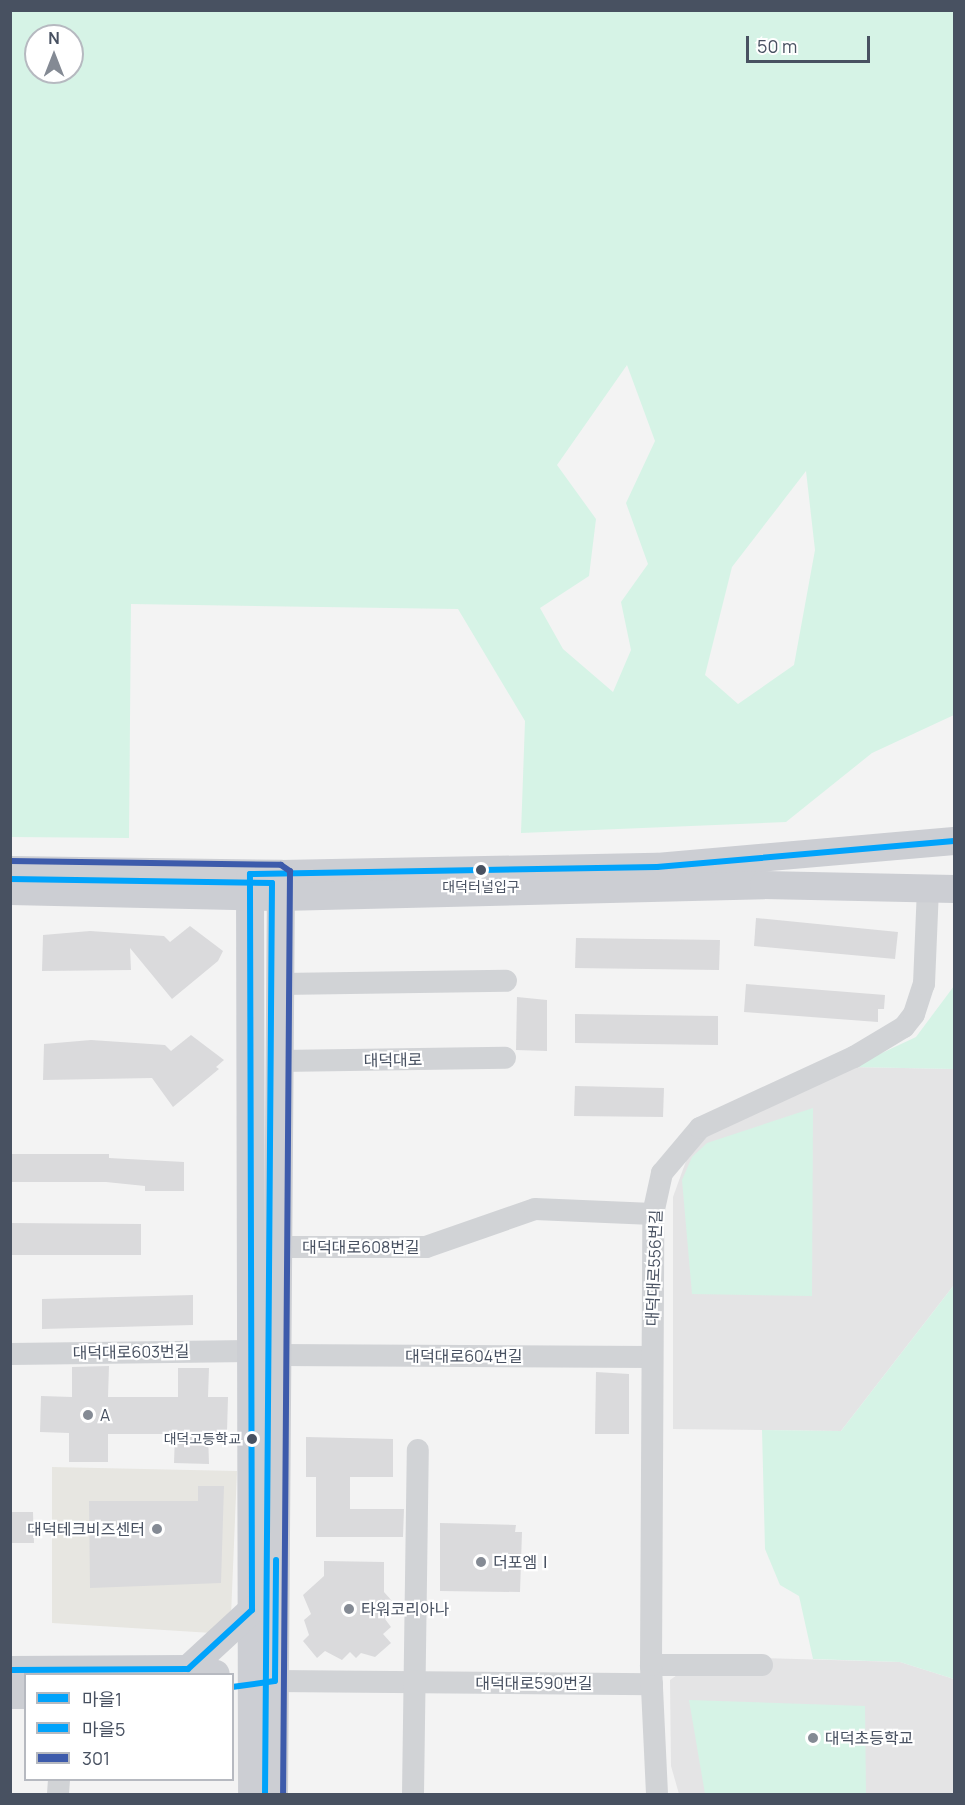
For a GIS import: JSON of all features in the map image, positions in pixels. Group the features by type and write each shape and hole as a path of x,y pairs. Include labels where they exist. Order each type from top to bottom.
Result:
{"main road":[{"path":"281,885 657,867 954,841"},
{"path":"10,870 250,885"},
{"path":"250,885 264,1353 248,1682 274,1794"},
{"path":"10,891 250,885 764,885 941,889"},
{"path":"252,1794 248,1682 264,1353 278,1247 281,885"},
{"path":"188,1669 252,1610"},
{"path":"10,1670 188,1669 210,1673"}],"street":[{"name":"대덕대로556번길","path":"657,1794 651,1674 653,1214 668,1160 700,1128 854,1057 904,1026 914,1014 924,984 941,889"},
{"path":"280,984 506,981"},
{"name":"대덕대로","path":"280,1061 506,1058"},
{"name":"대덕대로608번길","path":"278,1247 426,1247 535,1209 653,1214"},
{"name":"대덕대로603번길","path":"10,1354 264,1353"},
{"name":"대덕대로604번길","path":"264,1353 652,1357"},
{"path":"413,1794 418,1450"},
{"name":"대덕대로590번길","path":"248,1682 416,1683 651,1674 762,1665"}],"shaded area":[{"path":"852,1067 954,1069 954,1285 841,1431 673,1429 673,1197 690,1150 709,1131"},
{"path":"52,1467 237,1471 231,1616 212,1633 52,1623"},
{"name":"대덕초등학교","path":"761,1658 900,1662 954,1679 954,1794 679,1794 671,1766 670,1680 680,1673"}],"green space":[{"path":"11,10 954,11 954,715 872,753 786,822 521,833 525,721 458,609 131,604 129,838 11,837","holes":["627,365 655,441 626,503 648,564 621,602 631,650 613,692 563,649 540,608 589,576 596,519 557,465","806,471 815,550 794,665 738,704 705,675 732,567"]},
{"path":"954,986 954,1069 852,1067 916,1037"},
{"path":"813,1108 812,1296 692,1294 682,1180 692,1157 707,1143"},
{"path":"954,1285 954,1679 900,1662 813,1659 799,1596 780,1585 765,1549 762,1430 841,1431"},
{"path":"689,1700 865,1706 866,1794 705,1794"}],"building":[{"path":"756,918 898,932 895,959 754,946"},
{"path":"190,926 223,951 218,961 172,999 130,948 131,970 42,971 43,935 90,931 164,936 170,942"},
{"path":"576,938 720,940 719,970 575,968"},
{"path":"746,984 885,995 884,1009 878,1009 878,1022 744,1012"},
{"path":"517,997 547,1000 547,1051 516,1050"},
{"path":"575,1014 718,1016 718,1045 575,1043"},
{"path":"191,1035 224,1060 216,1067 219,1069 173,1107 152,1078 43,1080 44,1044 91,1040 165,1045 171,1051"},
{"path":"575,1086 664,1088 663,1117 574,1116"},
{"path":"10,1154 109,1154 109,1158 184,1162 184,1191 145,1191 145,1186 106,1182 10,1182"},
{"path":"10,1223 141,1224 141,1255 10,1255"},
{"path":"193,1295 193,1325 42,1329 42,1299"},
{"path":"109,1366 108,1397 178,1397 178,1368 209,1368 208,1397 228,1397 227,1432 208,1433 209,1464 174,1463 175,1434 108,1434 108,1462 69,1462 69,1433 40,1432 41,1396 72,1397 72,1367"},
{"path":"596,1372 629,1374 629,1434 595,1434"},
{"path":"306,1437 393,1439 393,1477 350,1477 350,1509 404,1509 403,1537 316,1537 316,1477 306,1477"},
{"name":"대덕테크비즈센터","path":"198,1486 224,1486 221,1583 90,1588 89,1501 198,1501"},
{"path":"10,1512 33,1512 34,1543 10,1543"},
{"name":"더포엠Ⅰ","path":"440,1523 516,1525 515,1532 522,1532 520,1592 440,1591"},
{"name":"타워코리아나","path":"324,1561 384,1562 384,1592 392,1601 387,1605 392,1613 385,1619 391,1627 383,1634 391,1643 375,1657 361,1653 356,1658 350,1652 342,1660 325,1651 317,1658 303,1641 309,1635 304,1620 311,1614 303,1595 324,1576"}],"transit line":[{"name":"마을1","path":"10,1670 188,1669 252,1610 250,874 657,867 954,841"},
{"name":"301","path":"10,861 281,865 290,871 283,1794"},
{"name":"마을5","path":"10,879 272,883 265,1794"},
{"name":"마을1","path":"234,1687 275,1681 276,1560"}],"place":[{"name":"대덕터널입구","path":"481,870"},
{"name":"A","path":"88,1415"},
{"name":"대덕고등학교","path":"252,1439"},
{"name":"대덕테크비즈센터","path":"157,1529"},
{"name":"더포엠Ⅰ","path":"481,1562"},
{"name":"타워코리아나","path":"349,1609"},
{"name":"대덕초등학교","path":"813,1738"}]}
